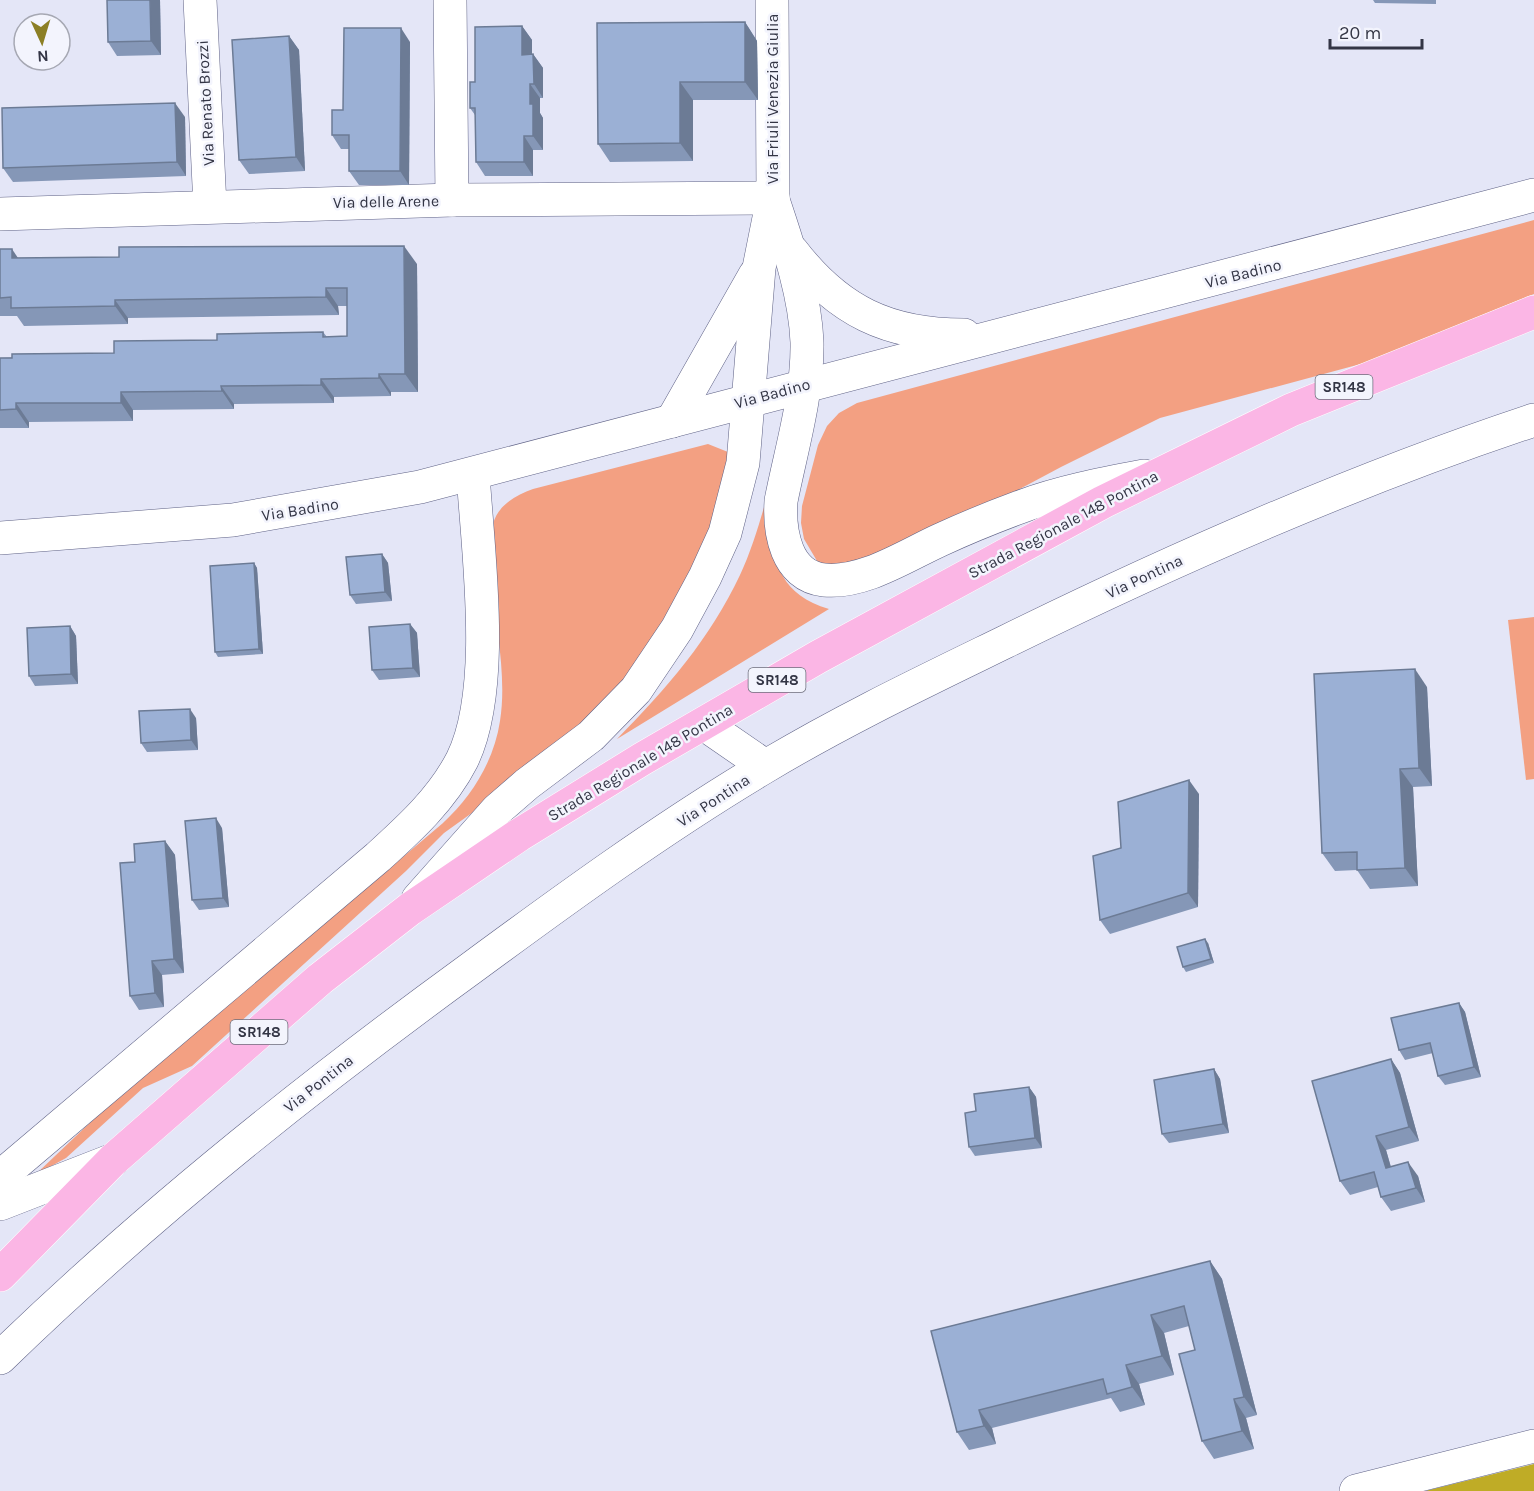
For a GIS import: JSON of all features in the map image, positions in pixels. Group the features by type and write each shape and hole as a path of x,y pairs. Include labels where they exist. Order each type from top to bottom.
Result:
{"main road":[{"name":"Strada Regionale 148 Pontina","path":"0,1275 113,1160 320,979 410,909 536,824 704,724 970,573 1158,474 1320,398 1534,312"}],"street":[{"name":"Via Renato Brozzi","path":"200,0 210,206"},
{"path":"450,0 452,200"},
{"name":"Via Friuli Venezia Giulia","path":"772,0 772,198"},
{"name":"Via Badino","path":"0,538 233,520 349,501 473,474 803,385 1339,248 1534,195"},
{"name":"Via delle Arene","path":"0,214 452,200 772,198"},
{"path":"772,198 789,247 806,329 803,385 781,501 781,534 787,552 796,565 817,579 836,580 866,574 979,523 1043,499 1158,474"},
{"path":"410,909 453,857 497,810 532,780 586,740 636,690 662,654 698,592 724,533 742,463 759,268 772,198"},
{"path":"789,247 828,292 845,304 875,319 902,328 937,334 999,334"},
{"path":"672,421 759,268"},
{"name":"Via Pontina","path":"0,1358 156,1215 373,1040 645,844 765,766 894,696 1152,572 1328,497 1534,420"},
{"path":"0,1177 378,857 416,822 447,784 471,738 480,695 481,612 473,474"},
{"path":"704,724 765,766"},
{"path":"0,1204 113,1160"},
{"path":"1356,1491 1534,1446"}],"shaded area":[{"path":"1534,220 1534,294 1368,362 1160,418 1061,467 865,571 829,568 817,561 804,539 801,523 802,506 818,445 827,426 839,413 857,403"},
{"path":"708,444 728,452 737,467 644,675 483,805 444,833 406,871 192,1066 143,1088 66,1158 35,1175 96,1117 443,823 454,813 472,789 493,750 502,704 502,670 490,546 495,517 503,506 520,494 533,489"},
{"path":"776,466 773,532 780,570 790,586 806,599 829,609 617,739 670,682 715,621 751,549"},
{"path":"1534,617 1534,779 1526,780 1508,620"},
{"path":"1534,1464 1534,1491 1425,1491"}],"building":[{"path":"107,0 150,0 151,41 108,42"},
{"path":"745,22 745,82 680,82 680,143 598,144 597,23"},
{"path":"522,26 522,55 533,54 534,84 530,84 530,104 533,104 533,136 524,136 524,162 476,162 475,108 470,108 470,82 475,82 475,27"},
{"path":"344,28 401,28 400,171 349,171 349,135 332,135 332,110 343,110"},
{"path":"289,36 296,157 239,160 232,40"},
{"path":"175,103 177,162 3,168 2,108"},
{"path":"404,246 405,374 379,374 379,378 321,379 321,385 221,386 222,391 121,392 121,403 16,403 16,409 0,410 0,358 12,358 12,354 114,353 114,341 217,340 217,334 323,332 323,337 347,336 347,288 326,288 326,297 115,300 115,306 11,308 11,297 0,298 0,249 12,249 12,258 119,257 119,247"},
{"path":"382,554 385,592 350,595 346,557"},
{"path":"254,563 259,649 215,652 210,566"},
{"path":"410,624 413,668 372,670 369,627"},
{"path":"70,626 71,674 29,676 27,628"},
{"path":"1415,669 1419,768 1400,769 1405,868 1357,870 1357,852 1322,853 1314,674"},
{"path":"190,709 191,740 141,743 139,711"},
{"path":"1189,780 1188,893 1100,920 1093,856 1121,848 1118,802"},
{"path":"216,818 223,898 192,900 185,821"},
{"path":"165,841 174,959 152,961 155,993 130,996 120,863 135,862 134,844"},
{"path":"1205,939 1211,959 1183,967 1177,947"},
{"path":"1459,1003 1474,1067 1438,1076 1430,1043 1399,1050 1391,1018"},
{"path":"1391,1059 1409,1127 1376,1136 1386,1168 1408,1162 1416,1188 1381,1197 1374,1172 1340,1181 1312,1081"},
{"path":"1214,1069 1223,1124 1162,1134 1154,1080"},
{"path":"1029,1087 1035,1138 969,1147 965,1113 976,1111 974,1094"},
{"path":"1210,1261 1244,1397 1234,1399 1242,1431 1202,1441 1179,1354 1195,1350 1184,1306 1151,1315 1162,1356 1126,1365 1132,1387 1107,1394 1103,1379 979,1410 984,1426 957,1432 931,1331"}]}
